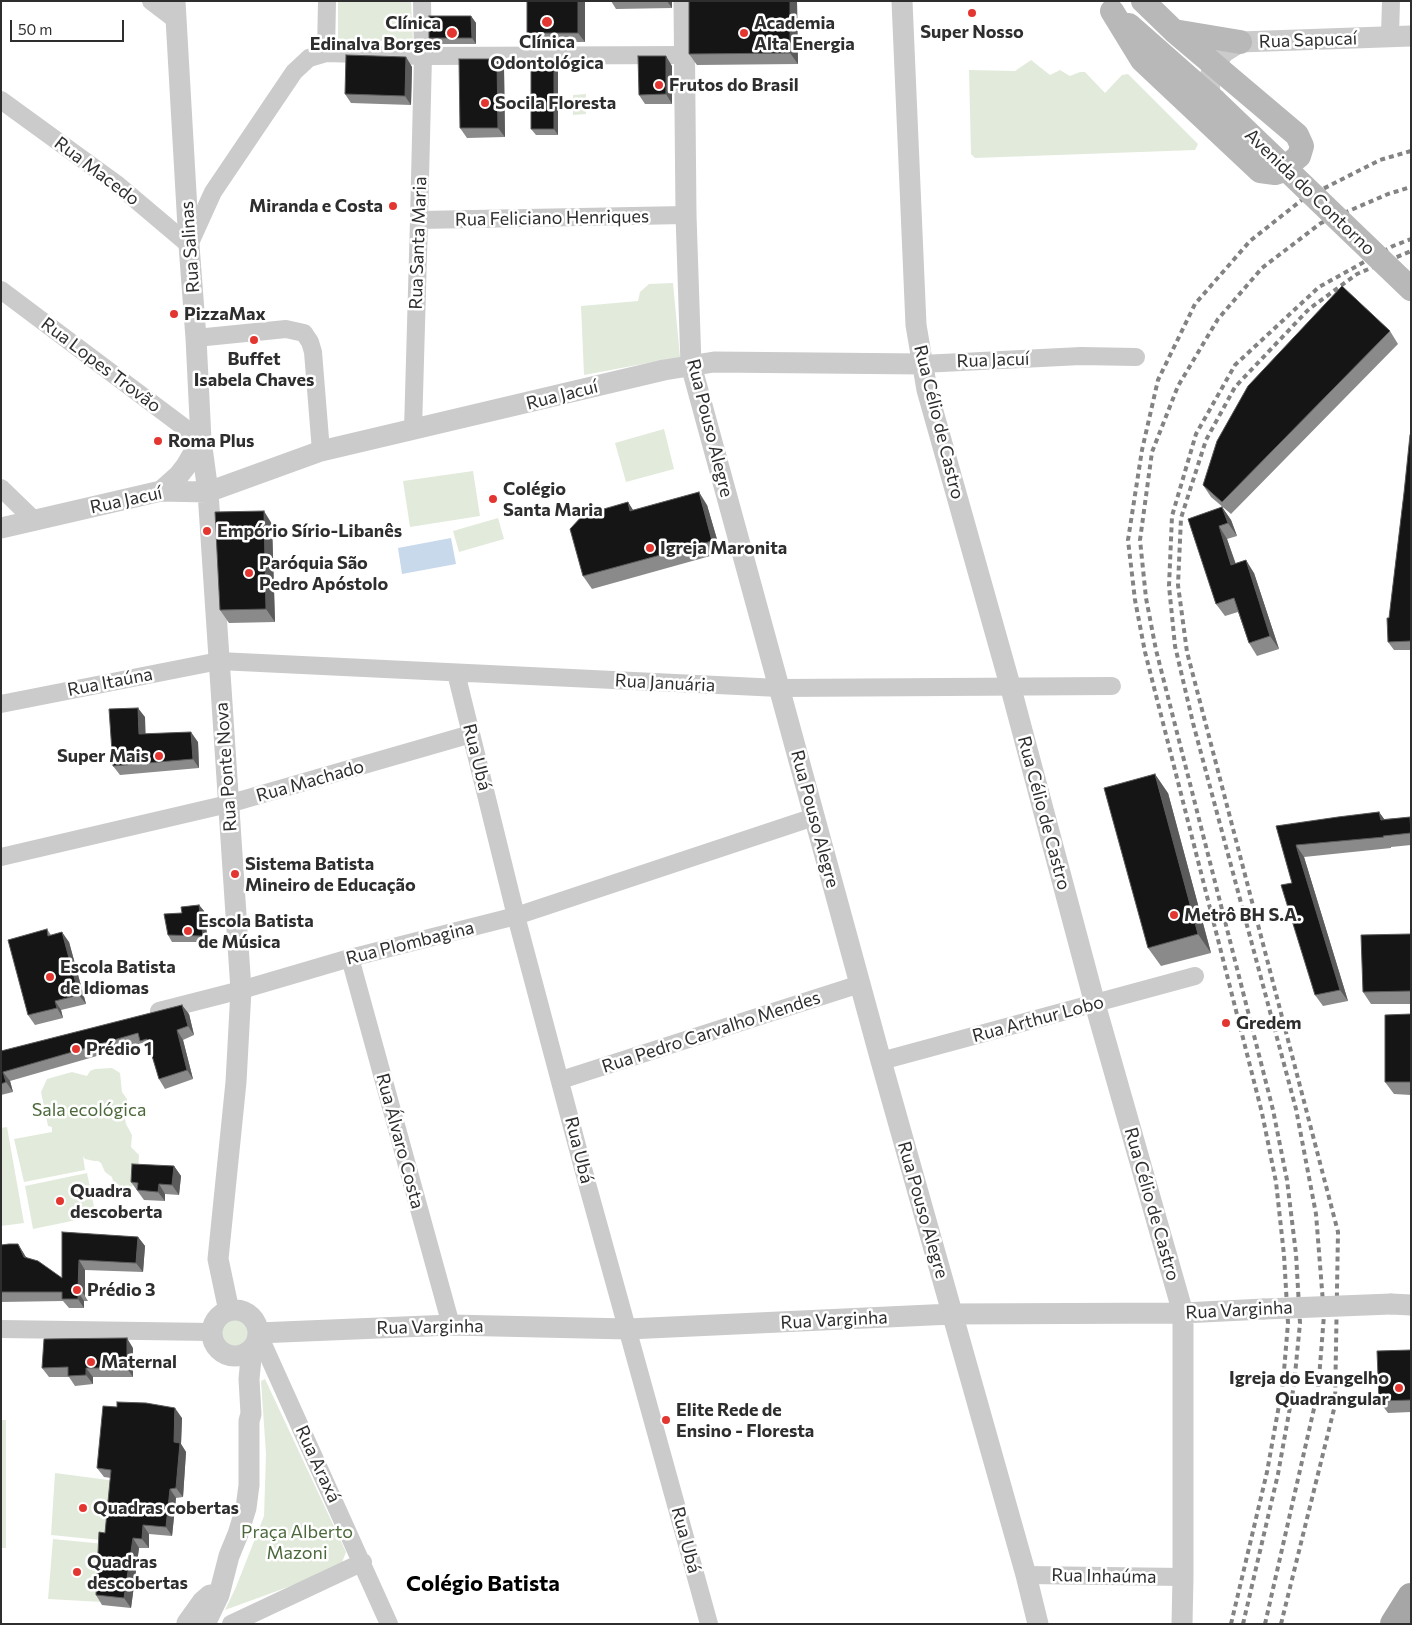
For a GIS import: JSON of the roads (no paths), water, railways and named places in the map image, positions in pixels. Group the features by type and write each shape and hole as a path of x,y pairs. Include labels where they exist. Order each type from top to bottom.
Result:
{"main road":[{"path":"1107,6 1142,60 1260,171 1275,173 1281,171 1299,156 1302,146 1297,135 1174,31 1143,1"},
{"name":"Avenida do Contorno","path":"1107,6 1212,98 1411,289"},
{"path":"1174,31 1240,42"},
{"path":"1394,1624 1411,1596"}],"street":[{"path":"151,1 175,11"},
{"path":"326,53 327,1"},
{"name":"Rua Santa Maria","path":"413,430 419,220 422,1"},
{"name":"Rua Pouso Alegre","path":"684,1 686,215 691,365 881,1061 1026,1575 1038,1624"},
{"name":"Rua Célio de Castro","path":"902,1 916,325 927,390 1010,685 1095,1004 1183,1313 1182,1624"},
{"path":"1390,36 1391,1"},
{"name":"Rua Salinas","path":"175,11 201,440 208,492"},
{"name":"Rua Sapucaí","path":"1214,64 1224,52 1240,42 1411,36"},
{"path":"189,245 213,192 294,72 309,58 326,53 422,56 685,55"},
{"path":"1212,98 1208,79 1214,64"},
{"name":"Rua Macedo","path":"1,100 118,185 189,245"},
{"name":"Rua Feliciano Henriques","path":"419,220 686,215"},
{"name":"Rua Lopes Trovão","path":"1,290 201,440"},
{"path":"196,338 286,329 304,333 310,342 313,352 321,452"},
{"name":"Rua Jacuí","path":"1,528 161,491 208,492 321,452 691,365 714,362 922,364 1081,356 1136,357"},
{"path":"161,491 179,475 201,440"},
{"path":"1,488 34,520"},
{"name":"Rua Ponte Nova","path":"208,492 241,990 236,1082 222,1222 235,1311"},
{"name":"Rua Januária","path":"219,661 779,688 1010,685 1112,686"},
{"name":"Rua Itaúna","path":"1,704 219,661"},
{"name":"Rua Ubá","path":"456,673 516,916 588,1187 709,1624"},
{"name":"Rua Machado","path":"1,857 228,804 472,734"},
{"name":"Rua Plombagina","path":"145,1015 241,990 350,958 516,916 814,817"},
{"name":"Rua Álvaro Costa","path":"350,958 451,1325"},
{"name":"Rua Arthur Lobo","path":"881,1061 1195,976"},
{"name":"Rua Pedro Carvalho Mendes","path":"561,1080 860,984"},
{"name":"Rua Varginha","path":"249,1346 451,1325 628,1329 952,1314 1183,1313 1401,1304"},
{"path":"196,1624 202,1602 222,1585 229,1556 246,1508 250,1477 249,1421 245,1414 238,1382 249,1346 253,1319 248,1314 235,1311 217,1319 213,1325 212,1339 219,1350 230,1355 249,1346"},
{"path":"1,1329 212,1332"},
{"name":"Rua Araxá","path":"249,1346 363,1562 390,1624"},
{"path":"231,1624 363,1562"},
{"name":"Rua Inhaúma","path":"1026,1575 1183,1577"}],"water":[{"path":"451,538 456,564 402,574 398,548"}],"railway":[{"path":"1231,1624 1267,1472 1283,1383 1288,1323 1284,1255 1276,1182 1262,1113 1145,652 1135,600 1128,540 1142,450 1158,380 1195,304 1250,241 1303,199 1380,160 1411,151"},
{"path":"1243,1624 1278,1474 1294,1385 1300,1323 1296,1254 1287,1180 1273,1110 1156,650 1146,598 1140,540 1152,452 1178,386 1218,319 1262,268 1321,223 1388,194 1411,187"},
{"path":"1265,1624 1318,1391 1324,1315 1316,1214 1296,1109 1193,723 1175,646 1169,586 1172,516 1196,434 1235,365 1319,287 1393,246 1411,239"},
{"path":"1281,1624 1335,1405 1338,1232 1187,652 1178,585 1181,518 1206,440 1235,387 1309,309 1357,274 1411,251"}],"place":[{"name":"Super Nosso","path":"972,13"},
{"name":"Clínica Odontológica","path":"547,22"},
{"name":"Clínica Edinalva Borges","path":"452,33"},
{"name":"Academia Alta Energia","path":"744,33"},
{"name":"Frutos do Brasil","path":"659,85"},
{"name":"Socila Floresta","path":"485,103"},
{"name":"Miranda e Costa","path":"393,206"},
{"name":"PizzaMax","path":"174,314"},
{"name":"Buffet Isabela Chaves","path":"254,340"},
{"name":"Roma Plus","path":"158,441"},
{"name":"Colégio Santa Maria","path":"493,499"},
{"name":"Empório Sírio-Libanês","path":"207,531"},
{"name":"Igreja Maronita","path":"650,548"},
{"name":"Paróquia São Pedro Apóstolo","path":"249,573"},
{"name":"Super Mais","path":"159,756"},
{"name":"Sistema Batista Mineiro de Educação","path":"235,874"},
{"name":"Metrô BH S.A.","path":"1174,915"},
{"name":"Escola Batista de Música","path":"188,931"},
{"name":"Escola Batista de Idiomas","path":"50,977"},
{"name":"Gredem","path":"1226,1023"},
{"name":"Prédio 1","path":"76,1049"},
{"name":"Quadra descoberta","path":"60,1201"},
{"name":"Prédio 3","path":"77,1290"},
{"name":"Maternal","path":"91,1362"},
{"name":"Igreja do Evangelho Quadrangular","path":"1399,1388"},
{"name":"Elite Rede de Ensino - Floresta","path":"666,1420"},
{"name":"Quadras cobertas","path":"83,1508"},
{"name":"Quadras descobertas","path":"77,1572"}],"district":[{"name":"Colégio Batista","path":"483,1584"}],"park label":[{"name":"Sala ecológica","path":"89,1110"},
{"name":"Praça Alberto Mazoni","path":"297,1542"}]}
